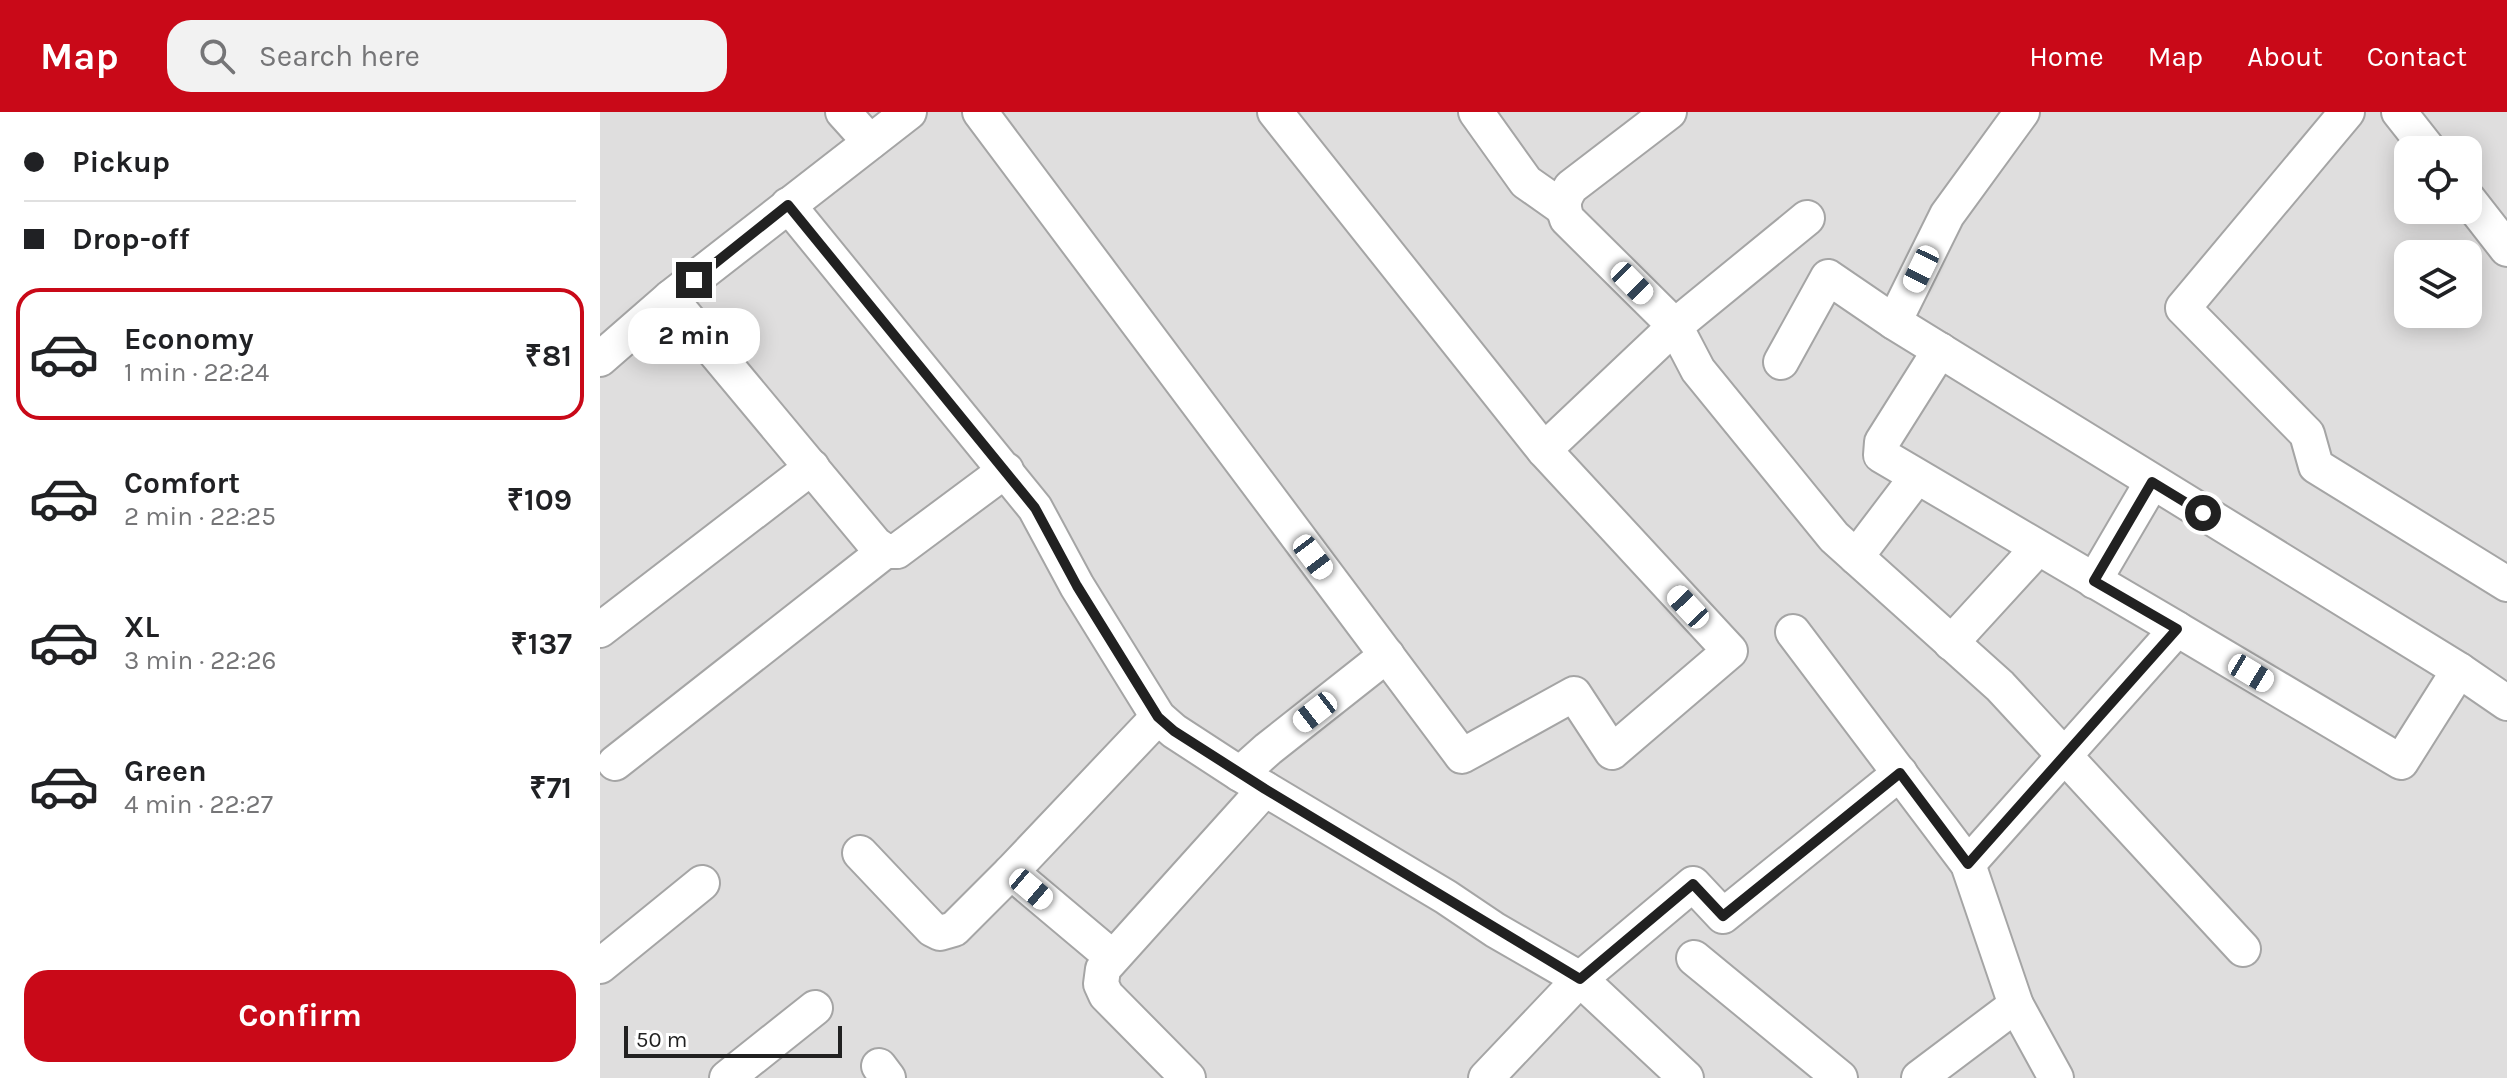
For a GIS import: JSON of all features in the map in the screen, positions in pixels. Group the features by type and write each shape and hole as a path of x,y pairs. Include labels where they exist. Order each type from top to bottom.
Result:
{"street":[{"path":"843,112 870,142"},
{"path":"605,344 670,298 909,112"},
{"path":"980,112 1462,756 1574,694 1612,752 1730,651 1544,450 1275,112"},
{"path":"1476,112 1526,182 1563,208"},
{"path":"1669,112 1571,187 1564,197 1563,208 1567,219 1675,326 1698,370 1834,537 2000,686 2243,949"},
{"path":"1894,322 1947,215 2022,112"},
{"path":"2347,112 2183,308 2307,434 2316,466 2507,584"},
{"path":"2399,112 2418,136"},
{"path":"788,205 1035,508 1077,586 1158,717 1174,731 1253,782 1580,979 1686,1078"},
{"path":"2482,217 2507,249"},
{"path":"1544,450 1675,326 1807,218"},
{"path":"1781,362 1828,277 1894,322 2459,670 2507,703"},
{"path":"670,298 875,544 885,551 897,551 1006,470"},
{"path":"1940,350 1882,442 1881,455 1916,478 2401,762 2459,670"},
{"path":"600,630 812,467"},
{"path":"1856,557 1916,478"},
{"path":"2094,581 2152,482"},
{"path":"1951,643 2038,548"},
{"path":"615,763 885,551"},
{"path":"1968,864 2177,629"},
{"path":"1793,632 1968,864 2016,1005 2056,1078"},
{"path":"1188,1078 1106,995 1101,984 1103,969 1253,782 1268,749 1387,655"},
{"path":"860,853 932,929 940,933 954,929 1158,717"},
{"path":"1486,1078 1580,979 1693,884 1723,916 1900,773"},
{"path":"1011,872 1112,957"},
{"path":"600,966 702,883"},
{"path":"1694,958 1840,1078"},
{"path":"1919,1078 2016,1005"},
{"path":"727,1078 815,1008"}],"shaded area":[{"path":"600,112 2507,112 2507,1078 600,1078"}],"route":[{"path":"694,280 788,205 1035,508 1077,586 1158,717 1240,774 1580,979 1693,884 1723,916 1900,773 1968,864 2177,629 2094,581 2152,482 2203,513"}]}
